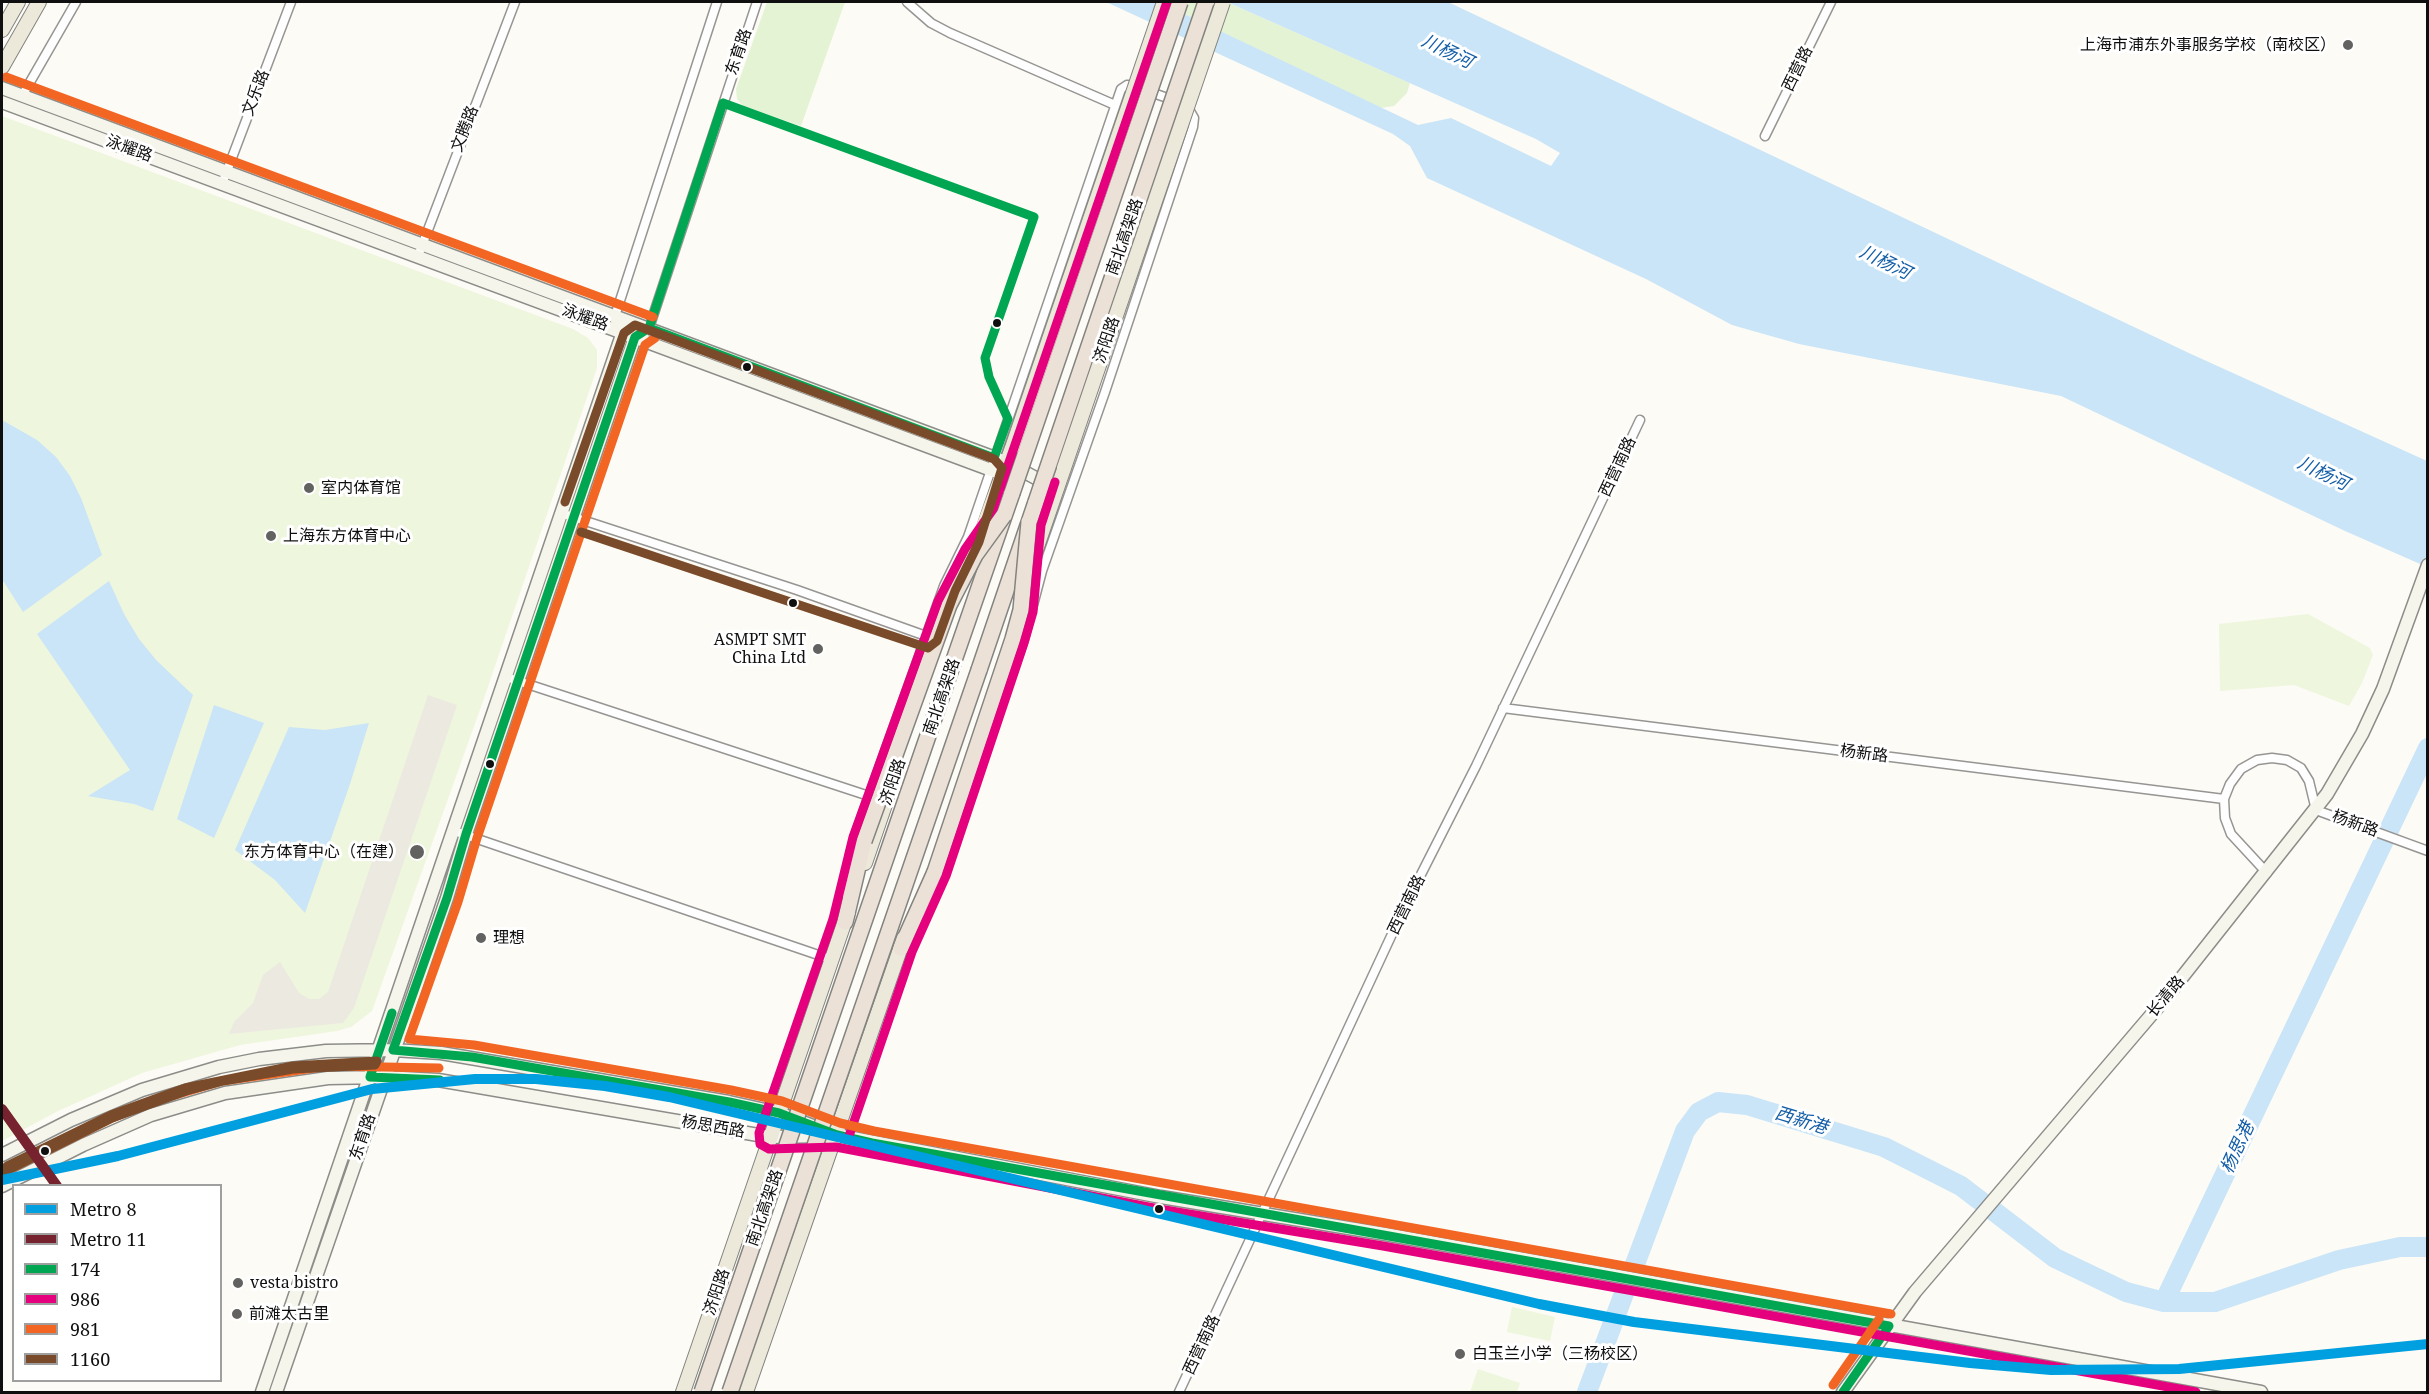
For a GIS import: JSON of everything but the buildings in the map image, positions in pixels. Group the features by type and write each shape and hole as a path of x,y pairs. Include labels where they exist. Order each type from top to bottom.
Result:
{"highway":[{"name":"南北高架路","path":"702,1392 1180,2"},
{"name":"南北高架路","path":"730,1392 1206,2"},
{"path":"845,922 864,841 949,605 975,555 1004,515"},
{"path":"901,948 935,872 1013,639 1021,610 1029,522"}],"main road":[{"path":"2,30 18,2"},
{"path":"2,67 39,2"},
{"name":"济阳路","path":"682,1392 833,960 998,466 1012,448 1164,2"},
{"name":"济阳路","path":"746,1392 837,1136 1223,2"}],"street":[{"path":"22,96 76,2"},
{"name":"文乐路","path":"225,178 291,2"},
{"name":"文腾路","path":"420,250 515,2"},
{"path":"649,328 629,334 615,316 717,2"},
{"name":"东育路","path":"649,328 757,2"},
{"path":"907,2 940,28 1115,105"},
{"name":"西营路","path":"1765,136 1831,2"},
{"path":"845,922 850,855 869,796 945,585 998,466 1121,89 1127,85 1133,86 1186,105 1191,110 1193,127 1105,392 1042,571 1024,639 944,874 925,911 901,948"},
{"name":"泳耀路","path":"2,88 225,178"},
{"name":"泳耀路","path":"2,102 225,178 420,250 649,328 1056,489"},
{"name":"泳耀路","path":"420,250 629,334 998,466"},
{"name":"东育路","path":"262,1392 370,1077 460,833 629,334"},
{"name":"西营南路","path":"1179,1392 1406,904 1503,708 1640,420"},
{"path":"567,515 786,586 927,636"},
{"name":"长清路","path":"1843,1392 1889,1326 2164,1000 2316,810 2338,776 2383,689 2427,565"},
{"path":"512,679 869,796"},
{"name":"杨新路","path":"1503,708 2224,799 2230,783 2241,769 2257,760 2272,758 2287,760 2301,768 2309,781 2316,810 2427,851"},
{"path":"2224,799 2225,818 2231,834 2267,873"},
{"path":"460,833 833,960"},
{"name":"东育路","path":"276,1392 447,898 460,833"},
{"name":"杨思西路","path":"2,1155 106,1104 181,1077 219,1067 292,1054 380,1049 472,1057 779,1113 837,1136"},
{"name":"杨思西路","path":"2,1186 117,1129 189,1103 274,1084 370,1077 469,1084 770,1137 837,1136"},
{"path":"837,1136 2261,1392"}],"green space":[{"path":"767,2 845,2 801,126 743,106 737,99 736,89"},
{"path":"1159,2 1227,2 1410,83 1407,93 1394,106 1380,108"},
{"name":"上海东方体育中心","path":"2,116 573,329 588,338 597,350 597,368 482,704 372,1011 351,1027 337,1031 240,1045 142,1073 58,1111 2,1141"},
{"path":"2308,614 2370,648 2373,655 2362,683 2349,706 2294,685 2220,691 2219,624"},
{"path":"1512,1307 1555,1317 1550,1341 1507,1332"},
{"path":"1478,1369 1520,1383 1517,1392 1470,1392"}],"shaded area":[{"path":"428,695 457,705 354,1008 343,1023 229,1034 234,1022 253,1003 263,975 280,962 299,993 309,999 319,999 328,992"}],"water":[{"name":"川杨河","path":"1106,2 1159,2 1418,125 1451,118 1551,166 1560,153 1536,139 1227,2 1448,2 2191,354 2427,461 2427,567 2345,531 2061,396 1799,344 1732,325 1646,279 1427,178 1410,146 1393,134"},
{"path":"2,420 37,440 56,457 70,476 81,498 102,555 23,612 2,579"},
{"path":"109,581 124,614 139,639 156,660 193,695 153,811 134,804 88,796 130,770 37,634"},
{"path":"214,705 264,723 214,838 177,819"},
{"path":"369,723 305,913 275,880 235,850 289,727 325,730"}],"waterway":[{"name":"杨思港","path":"2164,1302 2428,748"},
{"name":"西新港","path":"1587,1392 1685,1131 1699,1112 1718,1102 1747,1105 1884,1147 1961,1186 2055,1258 2126,1292 2164,1302 2215,1302 2339,1260 2400,1247 2428,1247"}],"metro line":[{"name":"8","path":"2,1180 118,1156 372,1089 475,1079 536,1079 605,1086 669,1097 1539,1304 1634,1322 1970,1363 2051,1370 2179,1369 2428,1344"},
{"name":"11","path":"2,1109 56,1184"}],"transit line":[{"name":"986","path":"1167,2 993,509 965,549 938,601 853,837 833,919 759,1133 760,1144 769,1149 836,1147 1159,1209 1383,1246 2196,1392"},
{"name":"981","path":"6,77 653,317"},
{"name":"174","path":"723,103 1034,217 985,358 989,377 1008,419 994,458 649,328 723,103"},
{"name":"1160","path":"565,502 624,333 635,325 994,459 1002,468 979,542 955,591 937,641 928,648 581,532"},
{"name":"174","path":"649,328 635,337 466,834 447,898 393,1050 472,1057 729,1102 779,1113 837,1135 872,1143 1889,1326"},
{"name":"981","path":"655,338 645,345 477,838 458,902 409,1039 474,1045 731,1090 782,1101 840,1123 874,1131 1891,1314"},
{"name":"986","path":"848,1139 912,952 946,876 1024,643 1033,612 1041,525 1055,482"},
{"name":"174","path":"392,1013 370,1077 440,1080"},
{"name":"1160","path":"2,1173 112,1118 186,1091 223,1081 293,1069 375,1065 377,1061 293,1066 185,1088 111,1115 7,1166"},
{"name":"981","path":"2,1173 112,1118 148,1103 222,1081 328,1066 439,1068"},
{"name":"981","path":"1833,1385 1879,1319"},
{"name":"174","path":"1843,1392 1889,1326"}],"place":[{"name":"上海市浦东外事服务学校（南校区）","path":"2348,45"},
{"name":"室内体育馆","path":"309,488"},
{"name":"上海东方体育中心","path":"271,536"},
{"name":"ASMPT SMT China Ltd","path":"818,649"},
{"name":"东方体育中心（在建）","path":"417,852"},
{"name":"理想","path":"481,938"},
{"name":"vesta bistro","path":"238,1283"},
{"name":"前滩太古里","path":"237,1314"},
{"name":"白玉兰小学（三杨校区）","path":"1460,1354"}]}
